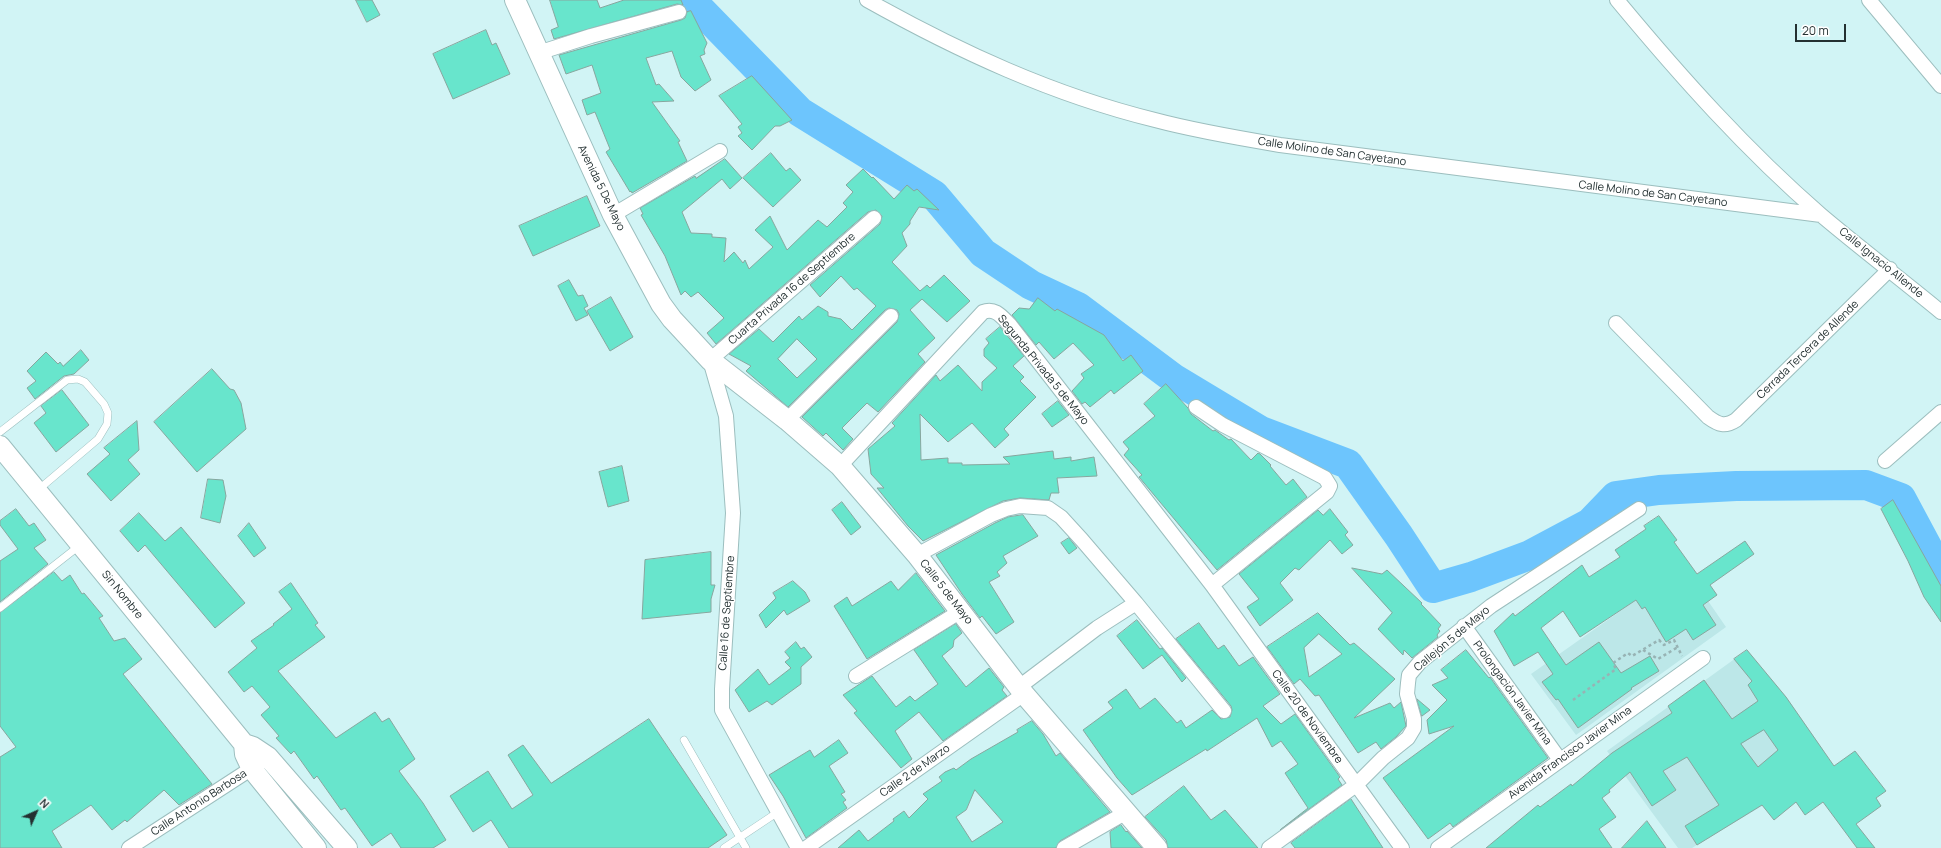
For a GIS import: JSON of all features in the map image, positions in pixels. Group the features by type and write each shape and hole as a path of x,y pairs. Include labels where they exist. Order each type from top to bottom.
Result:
{"street":[{"name":"Avenida 5 De Mayo","path":"515,0 613,215 661,304 672,319 710,360"},
{"name":"Calle Molino de San Cayetano","path":"867,0 918,29 1012,73 1094,102 1161,122 1214,134 1342,154 1821,215"},
{"name":"Calle Ignacio Allende","path":"1617,0 1671,65 1713,111 1764,161 1821,215 1941,312"},
{"path":"1869,0 1941,86"},
{"path":"538,53 591,36 679,12"},
{"path":"613,215 720,151"},
{"name":"Cuarta Privada 16 de Septiembre","path":"710,360 874,218"},
{"name":"Cerrada Tercera de Allende","path":"1616,323 1708,418 1723,425 1736,420 1890,270"},
{"name":"Segunda Privada 5 de Mayo","path":"840,466 983,312 992,310 1010,326 1212,585"},
{"path":"787,420 891,316"},
{"name":"Calle 5 de Mayo","path":"710,360 787,420 840,466 917,554 1021,690 1157,848"},
{"name":"Calle 16 de Septiembre","path":"710,360 726,416 733,513 722,710 798,848"},
{"path":"1196,406 1223,425 1325,478 1330,486 1327,492 1212,585"},
{"path":"1885,461 1941,412"},
{"name":"Sin Nombre","path":"0,446 244,744"},
{"path":"917,554 985,518 1006,509 1020,506 1048,508 1061,517 1136,603 1224,711"},
{"name":"Callejón 5 de Mayo","path":"1269,848 1356,785 1383,758 1408,738 1414,728 1414,719 1407,694 1409,675 1420,662 1491,606 1639,509"},
{"name":"Calle 20 de Noviembre","path":"1212,585 1402,848"},
{"name":"Calle 2 de Marzo","path":"806,848 1021,690 1097,628 1136,603"},
{"path":"856,676 961,611"},
{"name":"Prolongación Javier Mina","path":"1464,626 1560,760"},
{"name":"Avenida Francisco Javier Mina","path":"1438,848 1703,658"},
{"path":"316,848 252,769 245,754 244,744 253,747 268,757 347,848"},
{"name":"Calle Antonio Barbosa","path":"129,848 252,769 268,757"},
{"path":"1064,848 1126,812"}],"lane":[{"path":"0,432 67,380 78,379 85,382 104,404 108,413 107,424 104,432 90,446 37,491"},
{"path":"0,608 81,544"},
{"path":"684,740 746,848"},
{"path":"724,848 778,812"}],"path":[{"path":"1573,700 1616,669 1613,663 1628,653 1632,656 1659,640 1664,645 1674,640 1684,658"},
{"path":"1643,650 1658,659 1678,648"}],"shaded area":[{"path":"1684,566 1726,627 1576,735 1531,674"},
{"path":"1747,650 1787,698 1824,751 1810,762 1817,773 1692,848 1678,848 1607,751"}],"building":[{"path":"356,0 372,0 380,15 367,22"},
{"path":"550,0 597,0 600,8 624,0 681,0 683,5 677,4 554,39 551,30 558,27"},
{"path":"691,11 707,43 704,50 705,54 700,56 711,80 695,91 681,77 672,51 646,58 656,85 659,84 674,101 652,102 680,141 678,142 687,161 632,193 606,152 610,149 595,112 587,115 582,100 601,93 592,65 566,74 559,55 681,20 685,18 687,12"},
{"path":"486,30 492,45 496,43 510,74 453,99 433,54"},
{"path":"752,76 792,120 780,126 775,126 752,150 738,136 742,133 738,127 742,124 719,96"},
{"path":"771,153 786,171 790,168 801,180 773,207 743,178"},
{"path":"725,159 742,178 730,189 722,179 682,212 691,233 712,234 712,237 726,238 724,262 734,252 743,263 745,260 749,269 773,247 755,230 770,216 787,250 818,220 827,227 847,207 843,203 853,192 846,185 863,169 872,178 873,177 894,199 907,185 914,191 917,189 939,210 919,207 910,221 910,224 902,233 907,246 892,262 920,291 927,285 930,288 944,275 970,301 947,322 922,299 910,310 935,338 918,354 925,362 878,412 867,403 842,428 853,439 843,450 826,433 823,436 802,417 897,322 899,314 897,310 889,308 885,310 788,407 746,371 751,366 729,354 759,329 773,342 799,316 802,320 818,306 828,312 828,316 841,319 852,330 876,306 857,288 854,290 841,276 820,297 810,285 880,224 882,216 876,210 868,212 716,344 707,333 724,318 698,292 691,297 685,291 681,295 665,256 641,215 643,214 640,208 695,176 696,178","holes":["797,339 817,359 797,378 778,359"]},
{"path":"587,196 600,226 533,256 519,226"},
{"path":"569,280 578,296 583,295 588,306 584,308 588,315 576,321 558,286"},
{"path":"611,297 633,337 610,351 587,311"},
{"path":"1038,298 1055,311 1057,309 1104,335 1123,361 1131,355 1143,371 1114,394 1111,390 1090,407 1085,402 1082,404 1072,391 1084,378 1081,374 1094,365 1073,343 1054,359 1039,342 1036,345 1012,315 1019,308 1029,309"},
{"path":"1000,327 1024,356 1013,366 1024,377 1020,381 1036,397 1004,429 1009,435 995,448 972,423 948,442 920,414 921,460 948,458 948,463 962,463 962,465 1010,464 1003,457 1053,451 1054,459 1071,457 1071,461 1094,457 1097,476 1057,478 1059,493 1051,493 1049,500 1020,498 1003,501 923,541 908,526 877,488 884,488 871,474 868,449 895,426 892,423 936,375 940,381 958,365 982,391 982,382 997,368 984,356 984,349 989,343 986,339"},
{"path":"81,350 89,360 74,374 64,376 35,399 27,388 36,381 27,371 46,352 58,364 60,362 63,366"},
{"path":"212,369 230,389 234,390 241,403 246,429 197,472 154,422"},
{"path":"1166,384 1188,408 1191,414 1213,431 1215,430 1229,440 1231,439 1251,460 1258,453 1260,454 1271,465 1270,466 1286,485 1293,479 1307,497 1217,570 1139,477 1142,475 1124,455 1129,449 1123,442 1155,416 1144,404"},
{"path":"62,390 89,425 56,452 34,423 46,413 41,406"},
{"path":"1058,401 1069,415 1052,427 1042,414"},
{"path":"137,421 139,450 128,460 140,474 111,501 87,474 110,454 104,448"},
{"path":"622,466 629,501 608,507 599,472"},
{"path":"208,479 223,480 226,496 220,523 201,518"},
{"path":"1893,500 1941,586 1941,622 1924,597 1908,561 1881,509"},
{"path":"842,502 861,527 851,535 832,510"},
{"path":"16,509 29,526 34,523 46,540 34,548 48,564 0,602 0,561 18,549 0,525 0,521"},
{"path":"1330,509 1348,532 1345,535 1353,545 1342,554 1330,540 1299,570 1295,568 1280,583 1293,600 1260,626 1247,607 1259,599 1239,574 1318,510 1323,515"},
{"path":"139,513 165,541 181,527 245,603 215,628 145,545 138,552 120,531"},
{"path":"1023,515 1038,536 1003,556 1007,563 997,572 1000,576 989,582 1014,622 996,634 982,616 980,618 936,555 1008,517"},
{"path":"1659,516 1677,540 1674,542 1697,574 1745,541 1754,554 1710,585 1717,595 1703,605 1716,625 1693,640 1686,629 1666,642 1645,607 1642,609 1636,600 1580,637 1563,611 1541,628 1566,665 1599,642 1621,673 1650,656 1659,671 1631,688 1632,689 1578,728 1558,699 1556,700 1542,682 1553,674 1538,652 1514,666 1494,631 1513,613 1515,616 1582,565 1589,577 1620,557 1615,550 1646,529 1644,526"},
{"path":"249,523 266,548 254,557 238,536"},
{"path":"1069,538 1077,548 1069,554 1061,543"},
{"path":"711,552 711,585 715,585 711,599 711,612 642,619 645,560"},
{"path":"1352,568 1382,574 1387,570 1422,603 1421,604 1441,625 1438,629 1440,631 1437,635 1438,637 1412,658 1404,650 1403,655 1378,629 1392,613"},
{"path":"54,572 62,581 70,575 82,594 84,593 103,616 99,618 114,641 125,638 142,659 123,674 212,784 179,805 164,790 127,822 125,820 112,830 91,805 52,831 62,848 0,848 0,757 16,747 0,726 0,613"},
{"path":"916,573 945,611 867,659 834,606 847,597 852,606 891,581 898,590"},
{"path":"793,581 805,592 810,601 787,615 784,610 766,628 759,615 776,598 773,593"},
{"path":"291,583 318,623 315,625 325,637 278,671 336,738 375,712 382,722 389,718 415,759 399,771 423,803 446,840 433,848 401,848 391,833 372,846 345,808 341,810 317,776 314,779 294,751 291,754 276,738 279,736 261,715 270,707 252,686 244,692 228,672 257,648 251,641 274,625 273,624 292,609 279,592"},
{"path":"1318,613 1350,645 1354,643 1395,679 1354,718 1390,703 1394,708 1401,702 1406,726 1396,737 1381,749 1376,742 1358,753 1319,695 1315,696 1300,679 1294,684 1267,647","holes":["1319,634 1342,654 1309,677 1304,648"]},
{"path":"1137,620 1186,678 1182,682 1162,655 1143,669 1117,636"},
{"path":"1199,623 1218,649 1224,645 1239,666 1253,657 1280,694 1263,706 1281,724 1295,714 1340,777 1338,779 1342,785 1280,830 1308,808 1285,773 1298,764 1281,741 1272,747 1257,718 1207,751 1206,749 1132,795 1117,778 1083,730 1113,708 1108,702 1126,689 1140,709 1155,698 1177,723 1181,720 1186,728 1212,710 1221,719 1230,717 1232,710 1231,706 1176,639"},
{"path":"956,624 962,633 954,640 953,647 942,656 966,687 989,668 1004,687 1002,690 1007,696 943,741 919,712 895,731 912,759 901,768 854,713 857,711 843,695 872,676 896,707 910,696 915,701 938,684 914,650"},
{"path":"796,642 801,649 804,647 812,657 801,667 801,684 772,705 767,701 749,712 735,690 758,669 769,685 791,668 785,662 790,658 785,652"},
{"path":"1466,650 1489,678 1490,677 1548,758 1453,827 1450,823 1428,839 1383,778 1454,726 1429,734 1427,720 1447,700 1432,685 1448,678 1441,670"},
{"path":"1747,650 1786,697 1834,766 1855,751 1886,791 1876,798 1881,806 1856,824 1875,848 1857,848 1823,802 1805,815 1796,802 1774,820 1762,805 1697,845 1685,826 1719,805 1687,757 1663,771 1676,790 1652,806 1630,772 1602,798 1616,817 1599,829 1612,848 1486,848 1538,805 1540,807 1571,784 1572,786 1612,753 1672,713 1668,706 1704,680 1732,719 1758,701 1748,685 1752,681 1734,659","holes":["1764,730 1778,750 1758,767 1741,744"]},
{"path":"1417,699 1430,710 1422,716"},
{"path":"649,719 727,835 708,848 509,848 491,820 473,832 450,796 488,771 512,809 533,795 508,755 523,745 551,783"},
{"path":"1032,721 1043,734 1056,756 1060,753 1110,812 1060,841 1056,848 838,848 859,830 868,841 894,821 893,819 904,811 909,818 928,799 923,794 942,781 939,777 945,772 954,768 956,770 971,759 1018,732 1017,730","holes":["975,790 1003,822 972,842 956,817 966,810"]},
{"path":"839,740 848,753 829,766 845,792 841,794 846,800 843,802 847,808 806,838 783,796 769,775 810,750 814,757"},
{"path":"1184,786 1211,820 1225,810 1258,848 1168,848 1166,840 1145,817"},
{"path":"1351,799 1383,848 1295,848 1291,843"},
{"path":"1647,821 1666,848 1622,848"},
{"path":"1121,825 1142,848 1111,848 1110,832"}],"waterway":[{"path":"691,0 800,112 934,195 983,253 1031,285 1078,307 1173,378 1261,431 1348,464 1399,536 1433,588 1471,577 1530,555 1590,523 1616,496 1659,490 1736,486 1866,485 1901,498 1941,573"}]}
